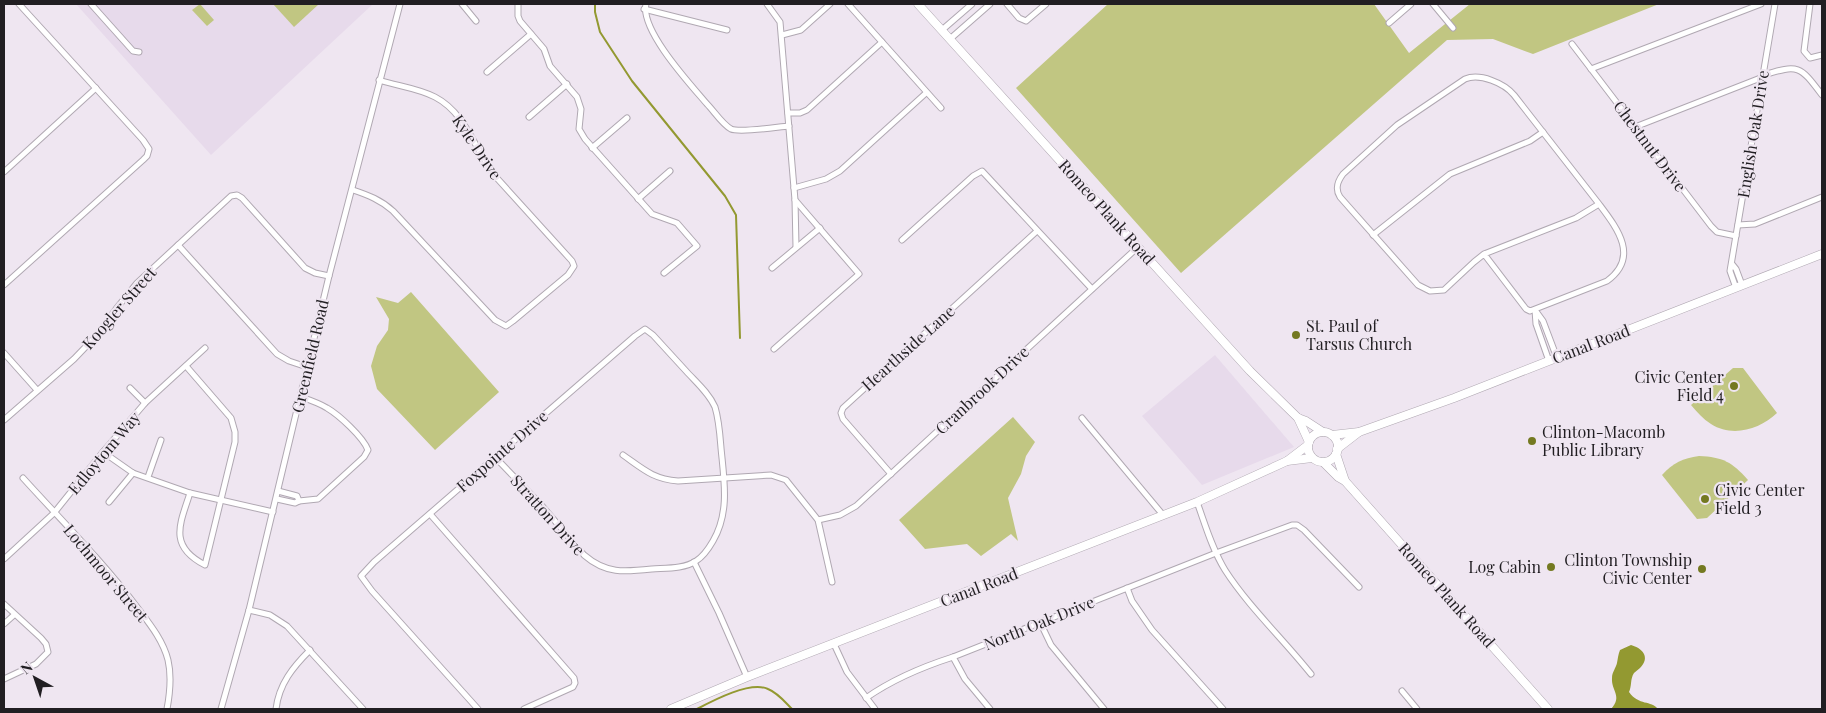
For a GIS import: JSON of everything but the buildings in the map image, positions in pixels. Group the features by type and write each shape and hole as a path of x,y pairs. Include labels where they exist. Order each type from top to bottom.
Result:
{"street":[{"path":"4,285 144,160 149,149 19,4"},
{"path":"91,4 133,51 139,52"},
{"name":"Greenfield Road","path":"222,709 249,610 329,276 353,190 379,80 400,4"},
{"path":"462,4 476,21"},
{"path":"518,4 520,21 544,49 550,66 580,102 579,129 592,148 656,217 677,224 697,246 664,273"},
{"path":"767,4 780,22 782,35 788,126 796,200 796,247"},
{"path":"782,35 801,30 830,4"},
{"path":"848,4 940,108"},
{"name":"Romeo Plank Road","path":"918,4 1250,371 1298,418 1323,432"},
{"path":"942,30 972,4"},
{"path":"950,39 990,4"},
{"path":"1007,4 1019,18 1026,21 1046,4"},
{"path":"1389,23 1412,4"},
{"path":"1433,4 1452,28"},
{"path":"1591,69 1761,4"},
{"name":"English Oak Drive","path":"1739,286 1730,271 1775,4"},
{"path":"1810,4 1803,47 1807,56 1813,58 1822,55"},
{"path":"645,6 727,30"},
{"path":"645,6 650,26 674,64 719,118 731,129 739,131 788,126"},
{"path":"487,72 531,34"},
{"path":"788,113 800,113 807,110 882,42"},
{"name":"Chestnut Drive","path":"1572,44 1710,226 1718,232 1736,236"},
{"path":"1635,127 1763,76 1791,68 1800,69 1807,74 1822,95"},
{"path":"1484,254 1530,312 1602,284 1614,275 1621,265 1624,250 1622,239 1611,220 1599,204 1542,132 1510,90 1477,76 1465,79 1393,128 1343,174 1338,184 1337,191 1340,197 1418,285 1430,291 1438,292 1446,289 1484,254 1568,221 1599,204"},
{"name":"Kyle Drive","path":"353,190 375,198 393,211 495,320 506,326 561,281 574,266 572,261 486,165 466,126 445,104 426,93 379,80"},
{"path":"529,117 566,84"},
{"path":"4,172 96,88"},
{"path":"794,188 834,175 926,93"},
{"path":"592,148 627,118"},
{"path":"1373,235 1450,174 1530,141 1542,132"},
{"path":"638,199 670,171"},
{"path":"902,240 973,176 982,171 1092,289"},
{"name":"Koogler Street","path":"4,420 74,359 97,335 137,283 226,199 234,195 242,198 305,268 315,273 329,276"},
{"path":"1738,225 1756,224 1822,197"},
{"path":"774,348 858,274 796,200"},
{"path":"772,268 820,228"},
{"name":"Hearthside Lane","path":"891,474 843,419 842,408 1037,231"},
{"path":"178,245 277,354 289,362 308,367"},
{"name":"Cranbrook Drive","path":"818,520 833,518 848,512 1138,247"},
{"name":"Canal Road","path":"1332,435 1359,432 1462,395 1822,254"},
{"path":"1535,310 1543,321 1557,358"},
{"path":"1535,310 1536,324 1549,361"},
{"name":"Foxpointe Drive","path":"478,709 372,591 361,576 374,562 645,329 653,335 699,385 714,406 718,422 724,479"},
{"name":"Edloytom Way","path":"4,559 54,513 103,452 146,404 205,348"},
{"path":"4,352 37,390"},
{"path":"186,366 231,418 235,442 205,565 189,554 179,538 179,528 190,493"},
{"path":"130,388 146,404"},
{"path":"276,499 295,503 318,499 364,457 368,450 362,440 335,413 301,397"},
{"path":"1082,418 1164,515"},
{"name":"Romeo Plank Road","path":"1298,418 1308,444"},
{"path":"1323,432 1332,435 1337,444 1337,452 1332,458 1323,462 1312,458 1308,450 1308,444 1314,435 1323,432"},
{"name":"Canal Road","path":"1337,452 1359,432"},
{"path":"148,477 161,440"},
{"name":"Canal Road","path":"1287,461 1293,454 1308,444"},
{"path":"103,452 133,473 190,493 273,512"},
{"name":"Romeo Plank Road","path":"1337,452 1346,481"},
{"path":"623,455 660,479 678,481 771,475 786,480 818,520 832,582"},
{"name":"Stratton Drive","path":"495,457 543,507 584,555 598,566 617,571 680,566 694,562"},
{"name":"Canal Road","path":"671,709 1197,502 1287,461 1312,458"},
{"name":"Romeo Plank Road","path":"1323,462 1338,477 1346,481 1548,709"},
{"path":"109,502 133,473"},
{"name":"Lochmoor Street","path":"23,478 114,577 150,624 168,658 171,673 168,709"},
{"path":"724,479 725,505 721,525 706,552 694,562 719,613 747,678"},
{"path":"278,491 297,496 300,501"},
{"path":"1197,502 1224,569 1311,674"},
{"path":"430,514 574,678 575,685 570,689 524,709"},
{"name":"North Oak Drive","path":"866,698 884,685 906,674 1292,525 1298,525 1359,587"},
{"path":"1127,588 1132,601 1152,630 1224,709"},
{"path":"4,604 41,638 46,644 48,652 36,664 4,679"},
{"path":"249,610 279,619 310,650 363,709"},
{"path":"4,624 14,615"},
{"path":"1040,622 1051,645 1104,709"},
{"path":"834,644 848,672 875,709"},
{"path":"276,709 289,673 310,650"},
{"path":"954,657 965,679 990,709"},
{"path":"1402,691 1417,709"}],"shaded area":[{"path":"76,4 373,4 211,155"},
{"path":"200,4 214,20 207,26 192,10"},
{"path":"273,4 319,4 294,27"},
{"path":"1108,4 1374,4 1409,53 1470,4 1659,4 1533,54 1493,39 1447,40 1181,273 1016,88"},
{"path":"411,292 499,392 435,450 377,389 371,366 377,346 388,330 389,319 376,297 398,303"},
{"path":"1215,355 1294,447 1202,485 1142,416"},
{"name":"Civic Center Field 4","path":"1733,368 1743,368 1777,413 1763,423 1746,430 1737,431 1719,428 1705,420 1691,405"},
{"path":"1013,417 1035,442 1026,456 1021,474 1008,498 1018,541 1011,534 981,556 967,544 925,549 899,520"},
{"name":"Civic Center Field 3","path":"1699,456 1721,459 1732,465 1748,480 1707,518 1697,519 1662,475 1679,462"},
{"path":"1631,645 1642,651 1645,660 1633,675 1629,692 1637,699 1658,709 1611,709 1616,700 1612,678 1619,652"}],"waterway":[{"path":"595,4 600,32 632,81 725,196 736,215 740,338"},
{"path":"697,709 732,693 752,687 768,689 792,709"}],"place":[{"name":"St. Paul of Tarsus Church","path":"1296,335"},
{"name":"Civic Center Field 4","path":"1734,386"},
{"name":"Clinton-Macomb Public Library","path":"1532,441"},
{"name":"Civic Center Field 3","path":"1705,499"},
{"name":"Log Cabin","path":"1551,567"},
{"name":"Clinton Township Civic Center","path":"1702,569"}]}
